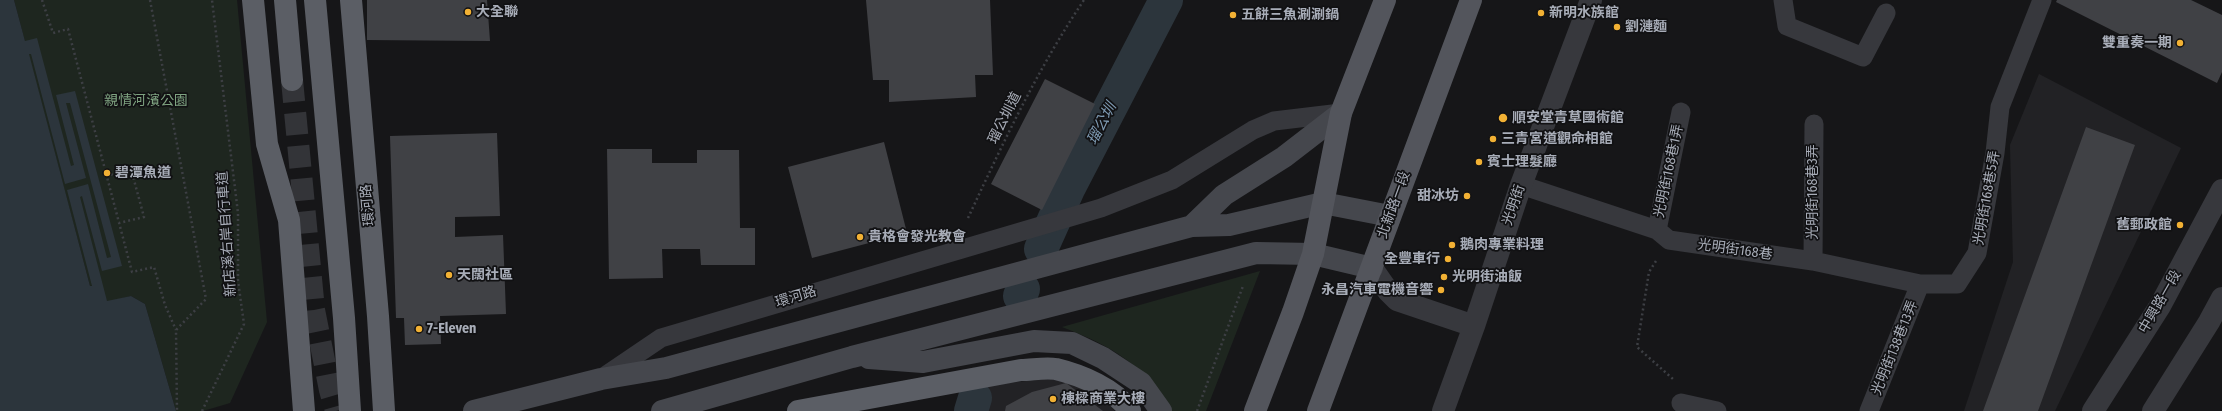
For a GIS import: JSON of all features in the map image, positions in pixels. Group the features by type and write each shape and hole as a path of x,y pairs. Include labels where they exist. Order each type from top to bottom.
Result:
{"highway":[{"path":"254,0 267,144 289,220 304,411"},
{"path":"285,0 292,80"},
{"path":"315,0 344,318 350,411"},
{"name":"環河路","path":"351,0 378,316 384,411"},
{"path":"798,411 1021,370 1054,369 1093,382 1125,403 1130,411"}],"main road":[{"path":"1255,411 1293,312 1313,254 1341,113 1385,0"},
{"name":"北新路一段","path":"1318,411 1472,0"},
{"path":"1192,226 1224,195 1284,157 1341,113"},
{"path":"474,411 601,379 666,368 1192,226 1229,225 1324,203 1390,216"},
{"path":"662,411 852,356 1256,253 1313,254 1372,268"},
{"path":"852,356 923,362 1034,341 1072,343 1103,358 1141,383 1161,411"}],"street":[{"name":"光明街","path":"1443,411 1474,326 1521,185 1591,0"},
{"name":"中興路一段","path":"2093,411 2160,306 2222,190"},
{"path":"1372,268 1388,291 1397,300 1474,326"},
{"path":"2153,411 2209,322 2222,298"}],"lane":[{"path":"1783,0 1787,26 1863,57 1886,13"},
{"name":"光明街168巷5弄","path":"1957,284 1977,253 1996,153 2000,107 2042,0"},
{"name":"光明街168巷1弄","path":"1663,235 1681,112"},
{"name":"環河路","path":"601,379 661,338 1001,236 1101,208 1172,180 1260,127 1274,122 1341,113"},
{"name":"光明街168巷3弄","path":"1813,261 1814,124"},
{"name":"光明街168巷","path":"1521,185 1663,235 1813,261 1920,284 1957,284"},
{"name":"光明街138巷13弄","path":"1869,411 1920,284"},
{"path":"1681,403 1717,411"}],"path":[{"path":"42,0 53,33 68,29 132,272 154,267 165,306 176,330 177,411"},
{"path":"150,0 206,299 176,330"},
{"name":"新店溪右岸自行車道","path":"202,411 244,324 238,281 238,214 212,0"},
{"name":"瑠公圳道","path":"954,250 1004,142 1059,37 1084,0"},
{"path":"106,176 131,169 135,183 144,217 119,223"},
{"path":"1663,235 1649,272 1637,347 1683,387 1681,403"},
{"path":"1197,411 1245,279"}],"shaded area":[{"path":"0,0 14,0 25,41 37,38 71,166 74,165 56,95 75,91 122,266 102,271 82,196 80,197 107,301 131,296 145,304 176,411 0,411","holes":["29,54 31,54 65,184 86,178 66,103 70,103 111,257 107,258 88,184 67,190 92,286 90,286"]},
{"path":"2039,74 2181,148 2055,411 1964,411 2013,262 2010,145"},
{"path":"1062,377 1105,400 1115,411 978,411 981,386"}],"green space":[{"name":"親情河濱公園","path":"14,0 237,0 267,322 230,403 203,411 176,411 145,304 131,296 107,302 97,285 90,286"},
{"path":"1260,271 1206,411 1171,411 1149,380 1125,358 1097,342 1062,327"}],"building":[{"path":"367,0 487,0 490,41 367,40"},
{"path":"866,0 990,0 993,75 975,75 976,97 889,102 889,80 873,80"},
{"name":"雙重奏一期","path":"2057,0 2191,0 2222,15 2222,72 2217,83 2056,2"},
{"path":"1045,79 1095,104 1042,210 991,184"},
{"path":"2086,127 2135,145 2038,411 1983,411"},
{"name":"天闊社區","path":"497,133 500,216 455,217 455,237 503,235 506,314 440,316 441,344 405,345 404,318 396,318 390,136"},
{"path":"884,142 907,233 812,258 788,167"},
{"path":"607,149 652,149 652,163 697,163 697,150 739,150 740,228 755,228 755,265 701,265 700,249 662,249 663,278 609,279"},
{"name":"棟樑商業大樓","path":"1066,383 1103,411 1005,411 1006,406 1032,392"}],"waterway":[{"name":"瑠公圳","path":"1041,249 1068,189 1166,0"},
{"name":"瑠公圳","path":"1020,296 1023,289"},
{"name":"瑠公圳","path":"971,411 975,398"}],"tunnel":[{"path":"292,80 314,310 330,390 336,411"}],"place":[{"name":"大全聯","path":"468,12"},
{"name":"新明水族館","path":"1541,13"},
{"name":"五餅三魚涮涮鍋","path":"1233,15"},
{"name":"劉漣麵","path":"1617,27"},
{"name":"雙重奏一期","path":"2180,43"},
{"name":"順安堂青草國術館","path":"1503,118"},
{"name":"三青宮道觀命相館","path":"1493,139"},
{"name":"賓士理髮廳","path":"1479,162"},
{"name":"碧潭魚道","path":"107,173"},
{"name":"甜冰坊","path":"1467,196"},
{"name":"舊郵政館","path":"2180,225"},
{"name":"貴格會發光教會","path":"860,237"},
{"name":"鵝肉專業料理","path":"1452,245"},
{"name":"全豐車行","path":"1448,259"},
{"name":"天闊社區","path":"449,275"},
{"name":"光明街油飯","path":"1444,277"},
{"name":"永昌汽車電機音響","path":"1441,290"},
{"name":"7-Eleven","path":"419,329"},
{"name":"棟樑商業大樓","path":"1053,399"}]}
